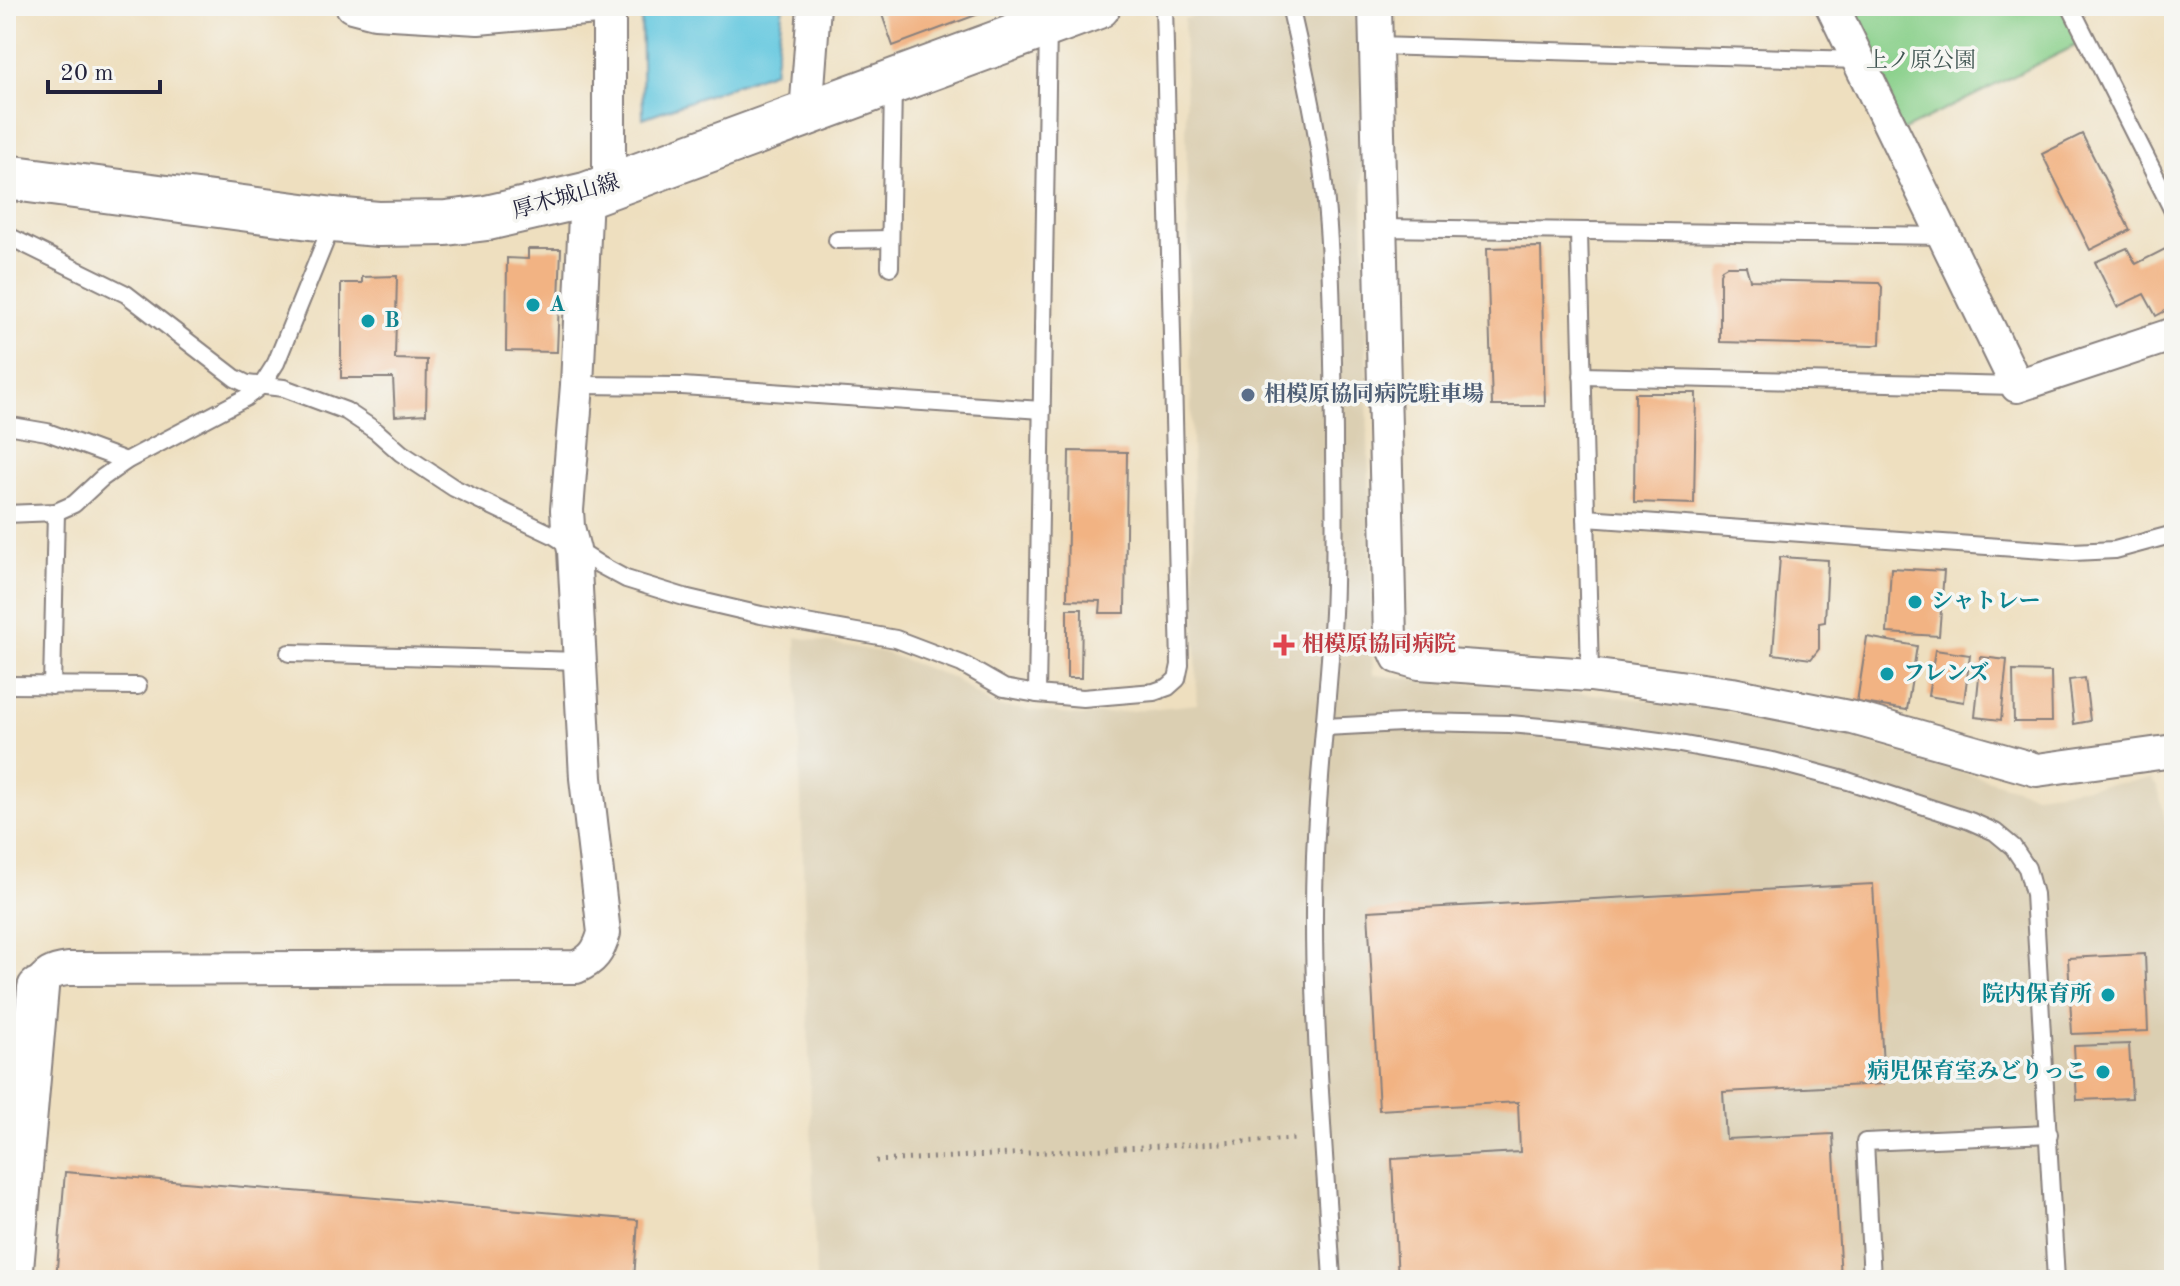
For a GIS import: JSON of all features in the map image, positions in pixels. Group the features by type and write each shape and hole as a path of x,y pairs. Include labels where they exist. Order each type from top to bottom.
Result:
{"main road":[{"name":"厚木城山線","path":"6,177 378,224 446,223 487,218 598,191 1098,6"}],"street":[{"path":"12,1280 13,1199 38,988 43,978 54,971 576,967 586,962 600,947 604,933 586,778 574,550 567,510 598,191 609,6 478,18 375,12 352,6"},
{"path":"806,114 814,6"},
{"path":"1375,6 1390,639 1398,657 1419,663 1590,675 1732,694 1853,718 2037,770 2174,752"},
{"path":"1832,6 2017,386 2174,334"}],"lane":[{"path":"6,235 126,294 235,378 247,384 284,388 346,411 454,488 553,535 626,579 761,615 896,639 962,664 1004,688 1083,698 1154,692 1168,687 1177,679 1180,665 1164,6"},
{"path":"1290,6 1310,98 1328,226 1332,331 1333,610 1315,852 1314,913 1332,1280"},
{"path":"2070,6 2174,213"},
{"path":"1037,694 1048,24"},
{"path":"1376,46 1859,60"},
{"path":"890,267 893,82"},
{"path":"6,514 56,512 74,504 126,461 245,398 262,385 270,376 282,349 333,220"},
{"path":"1380,228 1946,236"},
{"path":"1579,232 1590,675"},
{"path":"837,240 890,239"},
{"path":"1582,376 2017,386"},
{"path":"577,385 682,386 1042,410"},
{"path":"6,425 47,432 126,461"},
{"path":"52,686 56,512"},
{"path":"1586,518 2073,552 2115,550 2174,534"},
{"path":"289,653 581,661"},
{"path":"6,685 138,686"},
{"path":"1325,727 1421,722 1510,724 1674,743 1773,761 1848,781 1995,832 2013,847 2027,868 2034,894 2056,1280"},
{"path":"1872,1280 1865,1142 2049,1134"}],"path":[{"path":"876,1161 1305,1139"}],"shaded area":[{"name":"相模原協同病院","path":"1226,6 1359,6 1373,675 1594,694 1724,710 1843,735 2035,794 2151,779 2158,788 2174,859 2174,1280 816,1280 796,637 886,653 953,678 993,706 1081,716 1197,704 1184,19"}],"green space":[{"name":"上ノ原公園","path":"1832,6 2070,6 2087,40 1896,134"}],"water":[{"path":"641,6 783,6 774,71 643,118"}],"building":[{"path":"879,6 1000,6 893,46"},
{"path":"2082,134 2130,230 2090,250 2042,154"},
{"path":"1541,247 1545,406 1492,406 1487,248"},
{"path":"2127,248 2136,264 2165,249 2174,268 2174,306 2156,316 2144,294 2117,307 2095,262"},
{"name":"A","path":"528,249 561,249 557,352 506,351 507,258 528,259"},
{"path":"1727,266 1746,266 1750,280 1879,283 1882,287 1880,344 1720,342 1720,274"},
{"name":"B","path":"397,276 395,359 427,360 426,414 395,416 393,378 341,378 341,283 362,283 362,277"},
{"path":"1635,393 1696,393 1694,504 1634,502"},
{"path":"1069,451 1127,452 1125,613 1100,613 1101,601 1067,600"},
{"path":"1780,557 1828,560 1825,622 1819,623 1819,649 1811,659 1773,654"},
{"name":"シャトレー","path":"1891,568 1944,571 1939,636 1887,633"},
{"path":"1067,609 1082,609 1081,678 1067,678"},
{"name":"フレンズ","path":"1867,637 1917,646 1907,710 1857,702"},
{"path":"1935,650 1970,655 1964,702 1928,696"},
{"path":"1981,657 2007,660 2001,720 1975,717"},
{"path":"2013,671 2051,672 2052,722 2014,722"},
{"path":"2085,678 2090,721 2074,724 2069,680"},
{"path":"1873,884 1884,1084 1723,1092 1726,1139 1833,1134 1841,1280 1398,1280 1392,1159 1520,1152 1518,1102 1379,1110 1368,911"},
{"name":"院内保育所","path":"2145,954 2148,1031 2072,1034 2068,958"},
{"name":"病児保育室みどりっこ","path":"2129,1044 2132,1098 2077,1100 2074,1046"},
{"path":"65,1172 638,1220 634,1280 56,1280"}],"place":[{"name":"A","path":"533,305"},
{"name":"B","path":"368,321"},
{"name":"相模原協同病院駐車場","path":"1248,395"},
{"name":"シャトレー","path":"1915,602"},
{"name":"相模原協同病院","path":"1284,645"},
{"name":"フレンズ","path":"1887,674"},
{"name":"院内保育所","path":"2108,995"},
{"name":"病児保育室みどりっこ","path":"2103,1072"}]}
